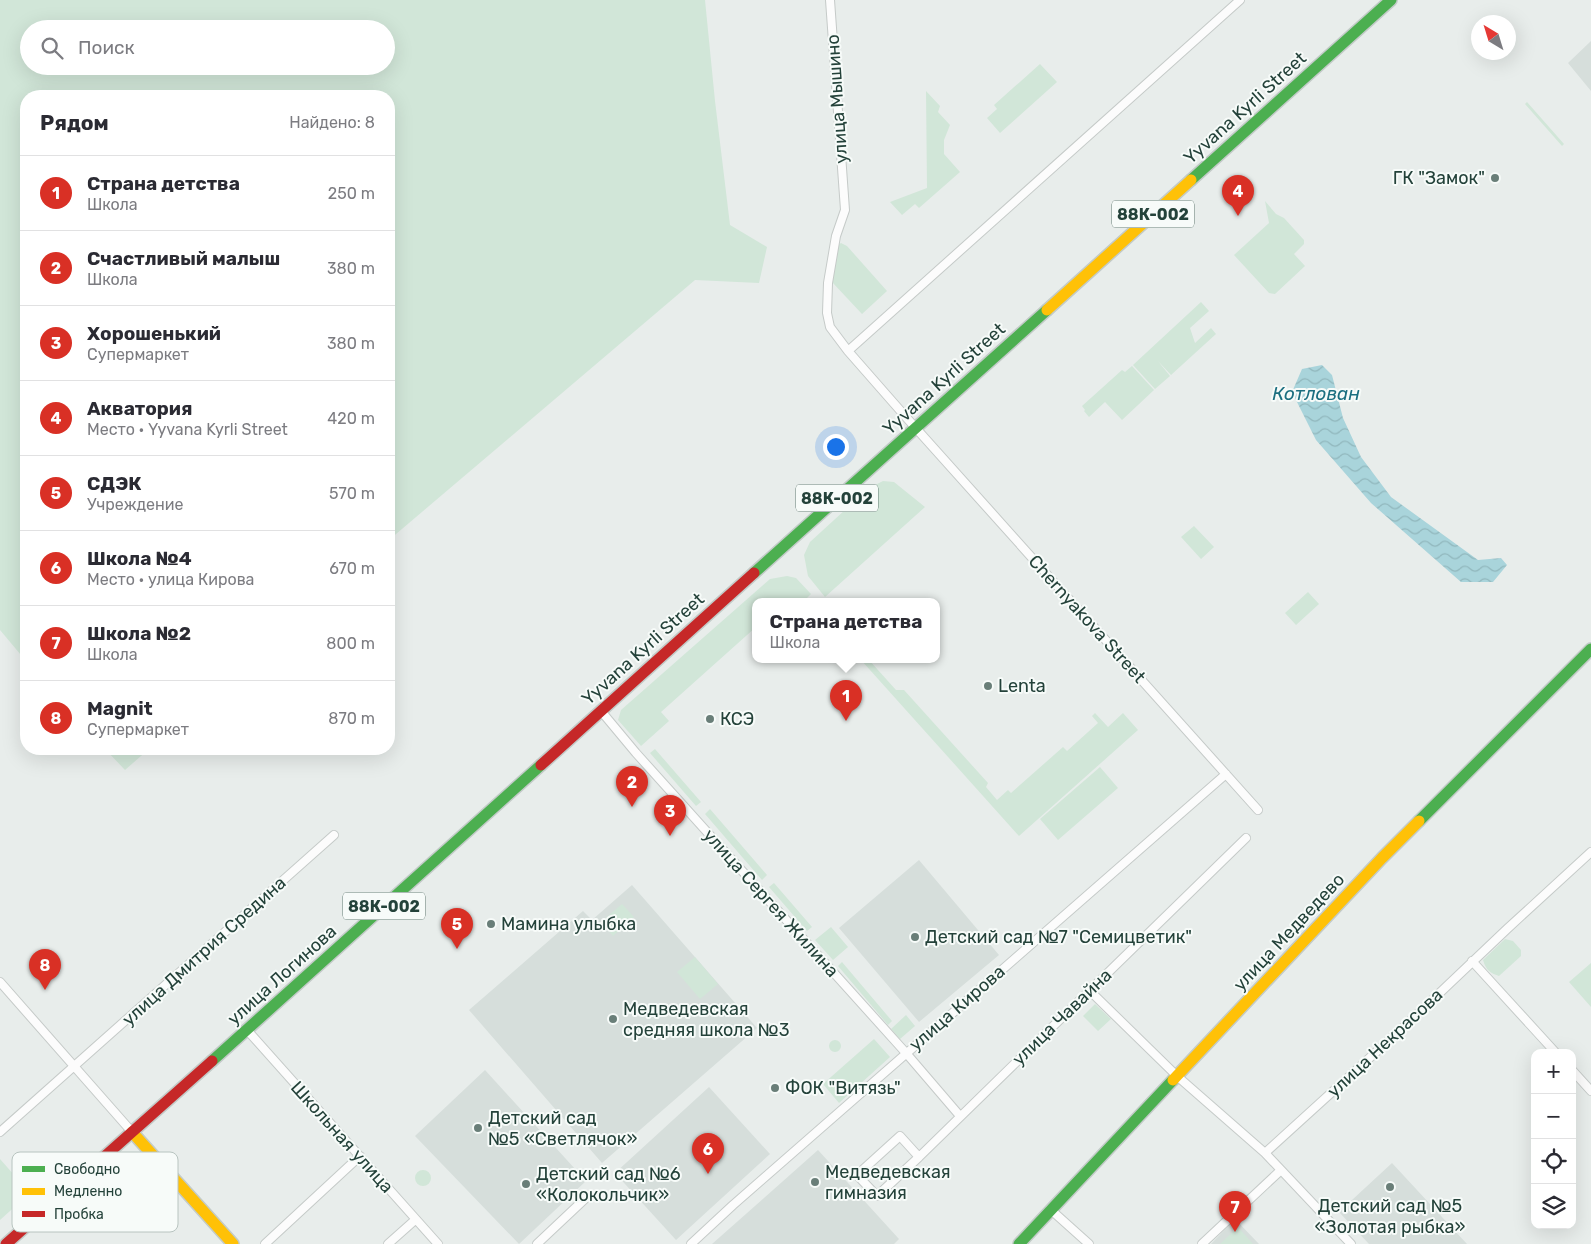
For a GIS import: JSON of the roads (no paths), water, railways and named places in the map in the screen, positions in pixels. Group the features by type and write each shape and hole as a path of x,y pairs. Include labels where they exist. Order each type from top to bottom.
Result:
{"main road":[{"name":"Yyvana Kyrli Street","path":"521,783 1391,0"},
{"name":"улица Медведево","path":"1018,1244 1382,858 1591,649"},
{"name":"улица Логинова","path":"132,1132 521,783"},
{"name":"88К-002","path":"110,1152 132,1132"},
{"path":"132,1132 150,1152"},
{"path":"178,1183 233,1244"},
{"name":"88К-002","path":"6,1244 20,1232"}],"street":[{"name":"улица Мышино","path":"830,0 846,210 836,236 828,283 827,313 830,327 848,351"},
{"path":"848,351 1240,0"},
{"name":"Chernyakova Street","path":"848,351 1258,810"},
{"name":"улица Сергея Жилина","path":"601,711 636,753 906,1053 960,1116"},
{"name":"улица Кирова","path":"691,1244 906,1053 1226,774"},
{"name":"улица Дмитрия Средина","path":"0,1132 334,835"},
{"name":"улица Чавайна","path":"919,1157 900,1136 857,1175 877,1196 919,1157 1246,838"},
{"name":"улица Некрасова","path":"1265,1153 1591,852"},
{"path":"1472,961 1552,1049"},
{"path":"0,982 132,1132"},
{"path":"1090,990 1177,1076 1265,1153 1351,1244"},
{"name":"Школьная улица","path":"247,1030 438,1244"},
{"path":"1576,1074 1591,1091"},
{"path":"265,1244 360,1156"},
{"path":"1202,1244 1281,1170"},
{"path":"537,1244 589,1195"},
{"path":"1050,1210 1089,1244"},
{"path":"388,1244 415,1220"}],"water":[{"name":"Котлован","path":"1322,365 1332,375 1343,418 1361,457 1391,497 1478,560 1501,558 1507,565 1493,582 1461,582 1371,503 1316,440 1292,392 1302,369"}],"place":[{"name":"ГК \"Замок\"","path":"1495,178"},
{"name":"Акватория","path":"1238,216"},
{"name":"Lenta","path":"988,686"},
{"name":"КСЭ","path":"710,719"},
{"name":"Страна детства","path":"846,721"},
{"name":"Счастливый малыш","path":"632,807"},
{"name":"Хорошенький","path":"670,836"},
{"name":"Мамина улыбка","path":"491,924"},
{"name":"Детский сад №7 \"Семицветик\"","path":"915,937"},
{"name":"СДЭК","path":"457,949"},
{"name":"Magnit","path":"45,990"},
{"name":"Медведевская средняя школа №3","path":"613,1019"},
{"name":"ФОК \"Витязь\"","path":"775,1088"},
{"name":"Детский сад №5 «Светлячок»","path":"478,1128"},
{"name":"Школа №4","path":"708,1174"},
{"name":"Медведевская гимназия","path":"815,1182"},
{"name":"Детский сад №6 «Колокольчик»","path":"526,1184"},
{"name":"Детский сад №5 «Золотая рыбка»","path":"1390,1187"},
{"name":"Школа №2","path":"1235,1232"}]}
